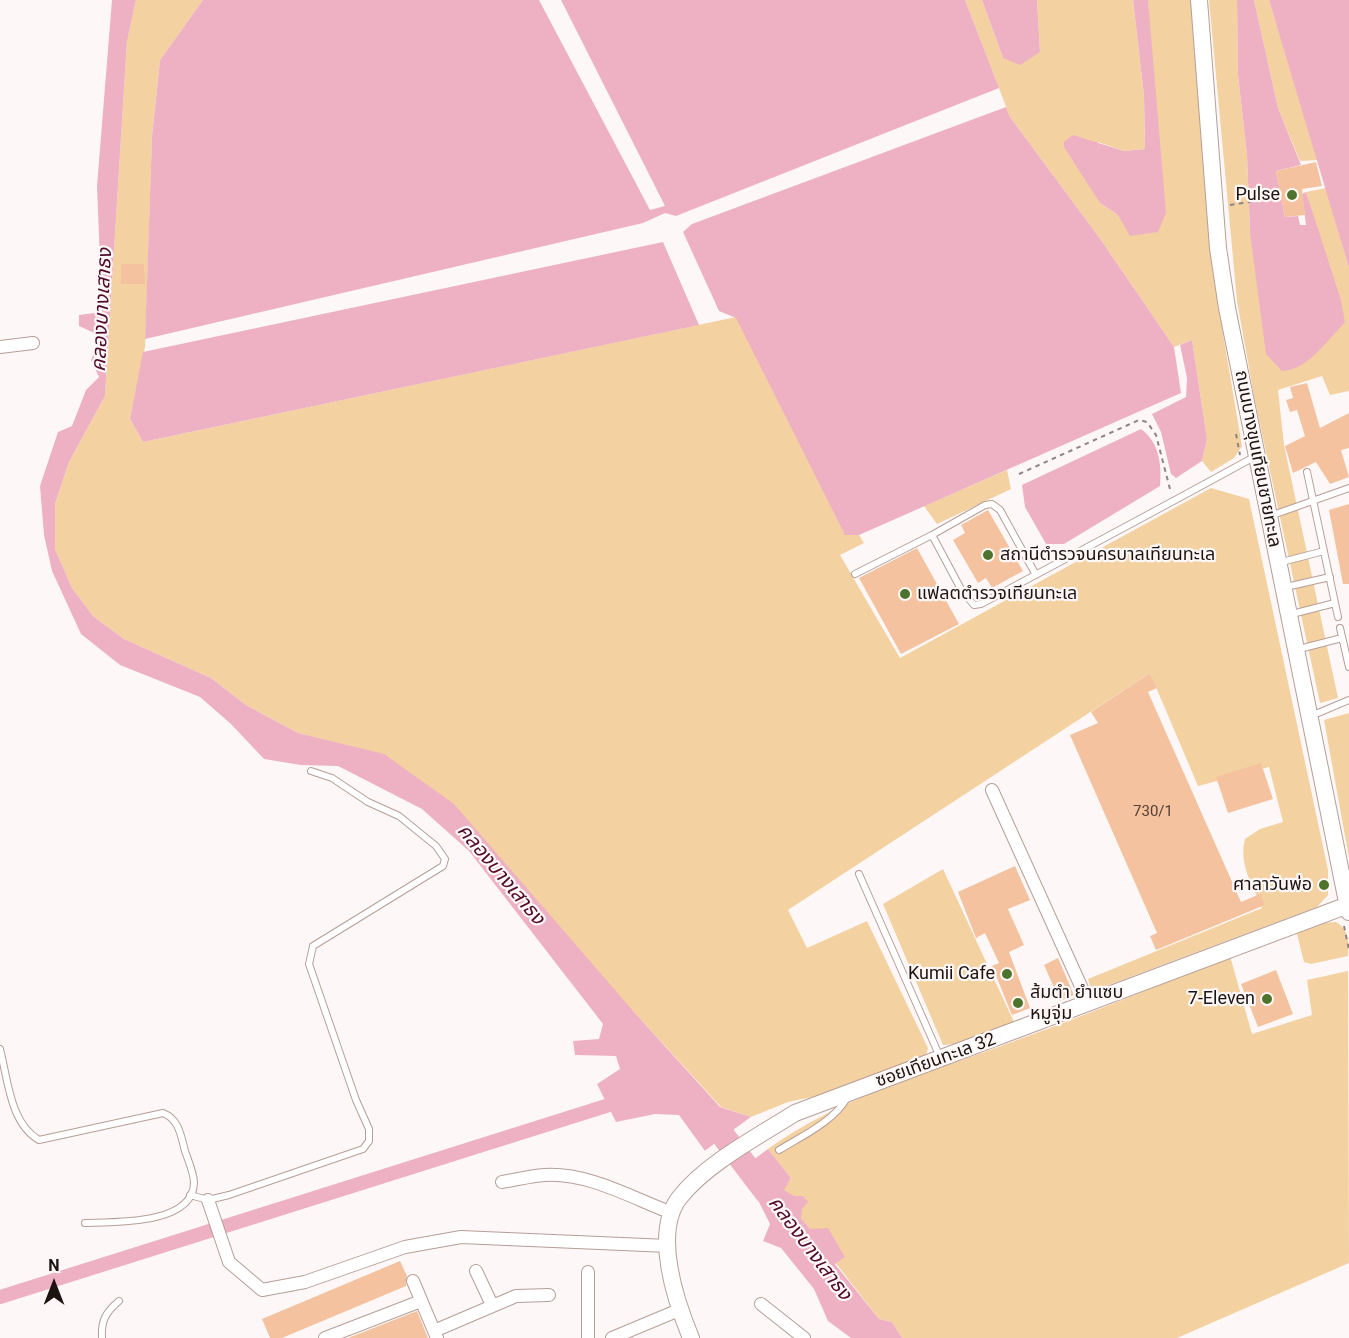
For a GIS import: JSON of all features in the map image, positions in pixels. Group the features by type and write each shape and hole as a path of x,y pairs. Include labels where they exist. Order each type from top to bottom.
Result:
{"main road":[{"name":"ถนนบางขุนเทียนชายทะเล","path":"1199,0 1215,208 1227,308 1348,908"},
{"name":"ซอยเทียนทะเล 32","path":"691,1338 679,1310 668,1266 669,1220 679,1198 710,1170 770,1129 795,1113 1348,908"}],"street":[{"path":"0,346 33,343"},
{"path":"992,790 1089,1004"},
{"path":"502,1182 544,1175 567,1177 603,1185 672,1213"},
{"path":"208,1200 229,1262 262,1290 305,1282 405,1247 461,1237 668,1246"},
{"path":"476,1271 492,1305"},
{"path":"588,1272 588,1338"},
{"path":"413,1281 435,1334 492,1305 516,1296 549,1295"},
{"path":"325,1338 348,1334 421,1301"},
{"path":"761,1304 804,1338"},
{"path":"612,1338 679,1310"}],"lane":[{"path":"932,535 963,591 974,605 981,604 1257,456"},
{"path":"1307,472 1338,617"},
{"path":"1269,516 1349,488"},
{"path":"855,574 992,504 1000,510 1036,575"},
{"path":"1278,563 1324,551"},
{"path":"1283,588 1329,577"},
{"path":"1288,614 1335,603"},
{"path":"1340,628 1349,667"},
{"path":"1295,650 1342,638"},
{"path":"1309,717 1349,700"},
{"path":"190,1195 208,1200 363,1149 369,1141 369,1129 356,1100 309,964 309,955 313,946 424,879 443,866 445,859 436,846 399,816 368,802 332,778 311,771"},
{"path":"860,874 941,1058"},
{"path":"0,1049 19,1122 27,1133 39,1140 163,1113 172,1116 178,1127 194,1182 190,1195 181,1208 158,1217 85,1223"},
{"path":"779,1150 832,1115 843,1105 850,1092"},
{"path":"102,1338 101,1323 108,1311 119,1301"}],"path":[{"path":"1215,208 1281,196"},
{"path":"1018,474 1139,420 1148,422 1156,435 1173,501"}],"shaded area":[{"path":"136,0 203,0 160,60 152,136 145,347 130,419 143,442 736,317 845,534 859,535 864,543 840,555 900,658 1211,488 1249,499 1328,870 1328,895 1317,907 1098,989 1090,986 1088,979 1262,908 1245,866 1243,848 1245,839 1260,829 1283,822 1269,767 1198,786 1150,673 788,910 807,948 867,921 928,1048 926,1055 831,1093 788,1102 751,1117 721,1107 634,1012 384,755 298,733 246,705 211,678 124,639 93,616 72,588 55,549 55,504 69,462 105,396 127,40"},
{"path":"965,0 982,0 1003,58 1040,52 1037,0 1133,0 1144,96 1145,149 1124,151 1098,142 1100,203 1118,215 1158,232 1148,0 1193,0 1222,328 1242,446 1234,458 1211,472 1202,461 1207,439 1192,340 1174,347 1101,240 1010,117"},
{"path":"1209,0 1237,0 1238,75 1247,155 1250,233 1332,334 1345,323 1306,192 1326,188 1349,268 1349,391 1330,395 1322,376 1278,390 1284,445 1338,698 1320,703 1255,401 1237,301"},
{"path":"1254,0 1269,0 1318,160 1300,161 1278,108"},
{"path":"1007,470 1011,489 937,524 924,506"},
{"path":"1349,713 1349,858 1324,720"},
{"path":"943,869 1014,1022 956,1044 943,1045 883,904"},
{"path":"1336,922 1346,932 1348,956 1311,964 1304,962 1296,930 1317,923"},
{"path":"1230,956 1252,1034 1312,1015 1307,980 1348,971 1349,1263 1177,1338 902,1338 892,1322 879,1319 801,1218 797,1201 783,1190 791,1178 768,1149 795,1131 851,1102 910,1078 1059,1025"}],"water":[{"path":"112,0 136,0 127,41 105,396 69,462 55,504 55,549 72,588 93,616 124,639 211,678 246,705 298,733 384,754 454,804 634,1012 720,1107 751,1117 705,1151 679,1115 655,1114 616,1122 597,1084 620,1069 616,1056 575,1055 573,1041 599,1039 603,1024 469,851 422,809 338,766 301,765 264,759 231,724 200,697 120,665 81,634 52,571 44,535 40,486 58,432 72,426 86,390 99,377 91,360 101,336 79,326 79,315 102,312 97,186"},
{"path":"203,0 539,0 650,210 665,206 561,0 965,0 999,88 676,216 665,213 643,223 145,339 152,136 160,60"},
{"path":"982,0 1037,0 1040,52 1020,65 1003,58"},
{"path":"1133,0 1148,0 1166,213 1158,232 1130,236 1118,215 1100,203 1064,147 1064,142 1073,135 1124,151 1145,149 1144,96"},
{"path":"1237,0 1254,0 1278,108 1301,165 1276,171 1285,217 1298,216 1300,225 1306,225 1302,194 1306,192 1341,300 1345,323 1309,360 1292,369 1282,371 1266,354 1250,233 1247,155 1238,75"},
{"path":"1269,0 1349,0 1349,268"},
{"path":"1006,107 1010,117 1101,240 1174,347 1181,393 859,535 845,535 736,318 719,311 683,232 692,224"},
{"path":"663,242 699,325 143,442 130,419 143,352"},
{"path":"1192,340 1207,439 1202,461 1176,478 1171,474 1161,432 1152,414 1186,397 1187,378 1180,345"},
{"path":"1141,429 1152,440 1158,454 1160,486 1064,544 1046,544 1025,507 1022,485"},
{"path":"768,1149 791,1178 784,1190 794,1196 803,1196 808,1202 802,1209 801,1218 810,1229 828,1228 845,1257 835,1264 879,1319 892,1322 902,1338 851,1338 828,1321 814,1289 781,1248 763,1241 770,1224 742,1168"}],"pier":[{"path":"754,1116 706,1153 702,1153 751,1117"}],"building":[{"name":"Pulse","path":"1316,162 1322,186 1302,189 1305,215 1285,217 1276,171"},
{"path":"121,264 144,264 145,284 121,284"},
{"path":"1307,383 1320,428 1349,413 1349,448 1341,450 1349,477 1330,484 1316,462 1293,473 1285,446 1305,436 1297,410 1290,412 1286,400 1293,398 1290,387"},
{"path":"1349,504 1349,584 1343,584 1329,510"},
{"name":"สถานีตำรวจนครบาลเทียนทะเล","path":"988,510 1023,571 992,588 986,578 978,583 953,540 965,533 961,525"},
{"name":"แฟลตตำรวจเทียนทะเล","path":"917,548 959,624 901,654 859,578"},
{"path":"1150,673 1157,688 1148,692 1241,902 1260,894 1265,905 1156,950 1150,936 1157,933 1070,735 1098,723 1091,712"},
{"path":"1261,763 1273,799 1228,813 1216,777"},
{"path":"1015,866 1030,900 1008,909 1024,945 1009,952 1030,1008 1012,1015 992,966 999,963 985,933 976,938 958,892"},
{"path":"1058,958 1074,995 1060,1001 1044,965"},
{"name":"7-Eleven","path":"1276,970 1293,1014 1258,1027 1241,984"},
{"path":"400,1261 407,1276 406,1286 282,1338 270,1338 262,1319"},
{"path":"417,1311 428,1338 348,1338"}],"waterway":[{"path":"0,1297 625,1100"},
{"name":"คลองบางเสาธง","path":"705,1112 766,1192"}],"place":[{"name":"Pulse","path":"1292,195"},
{"name":"สถานีตำรวจนครบาลเทียนทะเล","path":"988,555"},
{"name":"แฟลตตำรวจเทียนทะเล","path":"905,594"},
{"name":"ศาลาวันพ่อ","path":"1324,885"},
{"name":"Kumii Cafe","path":"1007,974"},
{"name":"7-Eleven","path":"1267,999"},
{"name":"ส้มตำ ยำแซบ หมูจุ่ม","path":"1018,1003"}]}
